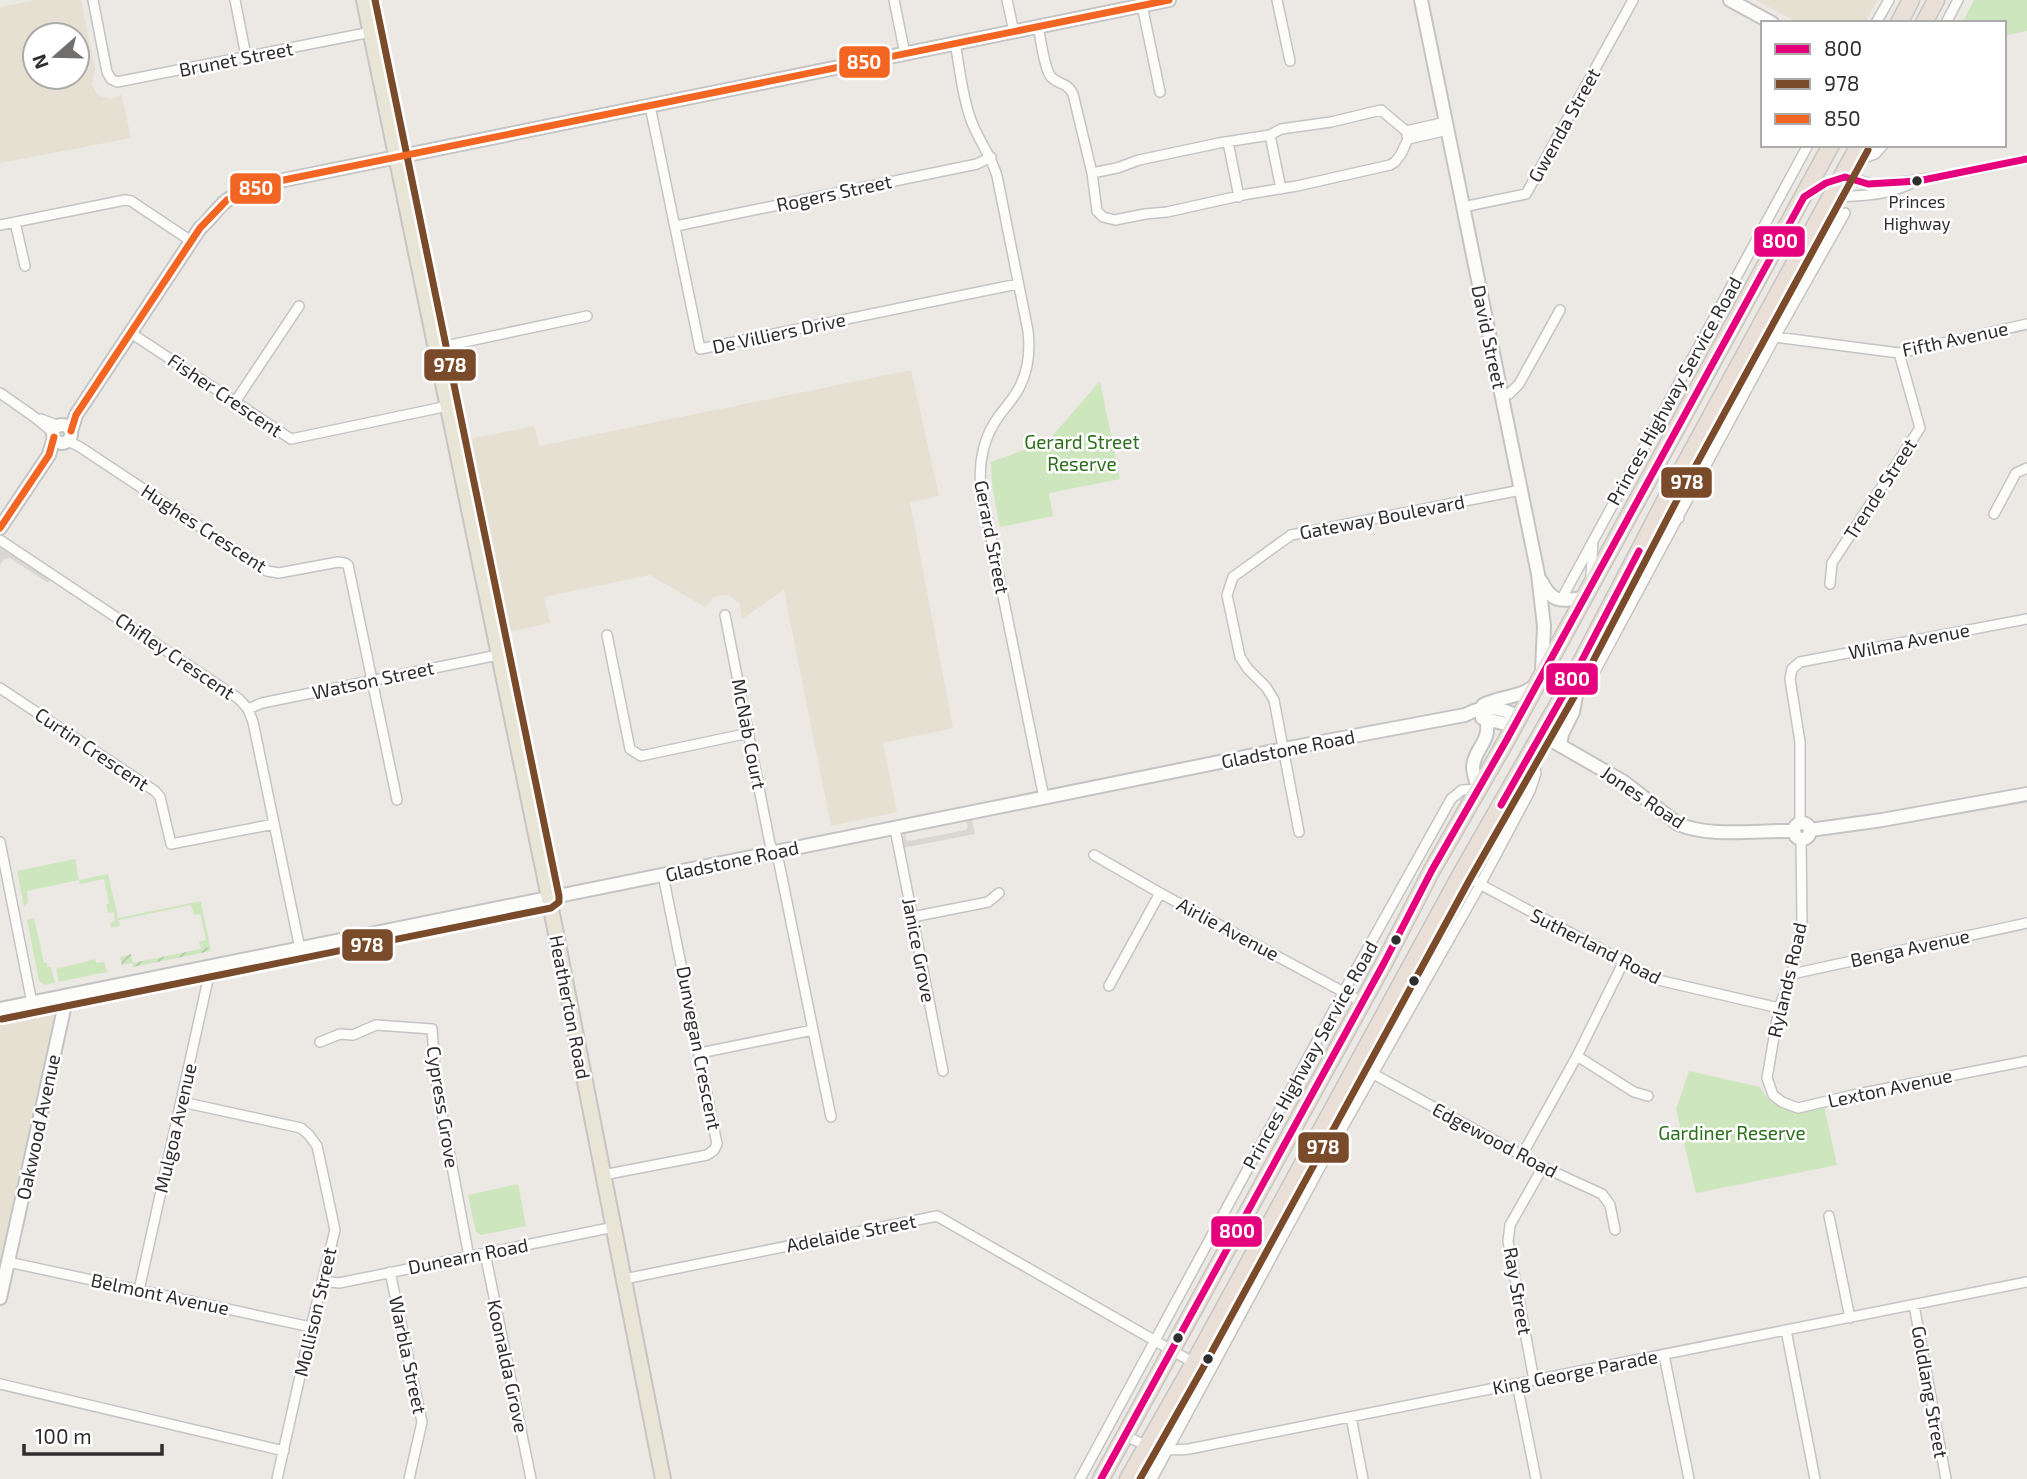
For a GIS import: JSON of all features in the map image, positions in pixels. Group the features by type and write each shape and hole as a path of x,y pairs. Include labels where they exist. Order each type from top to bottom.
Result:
{"highway":[{"path":"1900,21 1911,0"},
{"path":"1925,21 1936,0"},
{"path":"1101,1479 1830,147"},
{"path":"1128,1479 1461,874 1532,751 1573,687 1668,495 1858,147"},
{"path":"1804,197 1826,183 1841,178"},
{"path":"1516,722 1542,735"}],"main road":[{"name":"Heatherton Road","path":"364,0 549,898 663,1479"},
{"path":"0,528 65,435 200,228 219,206 231,197 274,182 1038,27 1112,6 1142,5 1169,0"},
{"name":"David Street","path":"1421,0 1538,574 1544,626 1538,681"},
{"path":"1730,0 1768,21"},
{"path":"1538,574 1548,594 1555,599 1561,600 1586,591"},
{"path":"1471,712 1496,700 1518,695 1538,681"},
{"path":"1560,745 1562,734 1573,712 1573,687"},
{"name":"Gladstone Road","path":"0,1010 1490,707 1499,708 1516,722"},
{"name":"Gladstone Road","path":"1471,712 1486,719 1516,722"},
{"path":"1479,789 1473,767 1487,736 1486,719"},
{"name":"Jones Road","path":"1542,735 1624,782 1678,824 1720,832 1801,831 1882,820 2027,794"},
{"name":"Oakwood Avenue","path":"0,1298 64,1009 62,996"}],"street":[{"name":"Brunet Street","path":"93,0 107,72 111,79 121,82 370,32"},
{"path":"235,0 246,56"},
{"path":"894,0 905,54"},
{"path":"1007,0 1014,32"},
{"path":"1277,0 1290,61"},
{"name":"Gwenda Street","path":"1463,207 1526,194 1633,0"},
{"path":"1877,21 1889,0"},
{"path":"1947,21 1958,0"},
{"path":"1142,5 1160,92"},
{"path":"1038,27 1049,73 1056,81 1066,85 1073,94 1092,173 1097,211 1110,219 1167,212 1392,164 1401,154 1407,135"},
{"name":"Gerard Street","path":"955,43 970,116 991,157 997,176 1028,331 1027,365 1019,388 987,436 980,475 1044,798"},
{"name":"De Villiers Drive","path":"650,106 700,349 1018,284"},
{"path":"1092,173 1139,160 1381,110 1407,135"},
{"path":"1407,135 1447,126"},
{"path":"1270,135 1281,189"},
{"path":"1228,142 1239,197"},
{"name":"Princes Highway Service Road","path":"1561,600 1807,147"},
{"path":"1849,162 1875,154 1881,147"},
{"name":"Rogers Street","path":"676,226 977,164 991,157"},
{"path":"1826,243 1825,207 1845,195 1868,195 1894,186 2027,159"},
{"path":"1841,178 1850,177 1868,184 1894,186"},
{"path":"0,225 116,201 131,201 191,241"},
{"path":"1573,687 1592,677 1844,213"},
{"path":"16,222 25,266"},
{"path":"235,402 299,306"},
{"path":"1502,396 1509,394 1519,384 1560,310"},
{"path":"436,348 587,316"},
{"name":"Fifth Avenue","path":"1759,328 1775,337 1899,353 2027,324"},
{"name":"Fisher Crescent","path":"131,333 291,439 448,406"},
{"name":"Trende Street","path":"1830,584 1832,563 1920,429 1899,353"},
{"name":"Hughes Crescent","path":"0,393 267,571 279,573 345,563 350,569 397,800"},
{"path":"1994,514 2016,473 2027,468"},
{"name":"Gateway Boulevard","path":"1299,832 1272,696 1240,657 1227,596 1233,578 1292,535 1521,490"},
{"path":"1668,495 1679,518"},
{"name":"Chifley Crescent","path":"0,540 239,699 248,709 253,722 300,949"},
{"path":"1586,591 1592,540"},
{"name":"McNab Court","path":"725,615 770,844 779,863 831,1117"},
{"name":"Wilma Avenue","path":"1792,669 1800,662 2027,619"},
{"path":"607,635 630,749 641,756 749,733"},
{"name":"Watson Street","path":"248,709 262,703 498,655"},
{"name":"Rylands Road","path":"1767,1078 1779,1007 1792,974 1802,921 1800,742 1790,679 1792,669"},
{"name":"Curtin Crescent","path":"0,688 155,791 160,797 170,844 274,824"},
{"path":"1152,1479 1323,1162 1480,885 1532,787 1536,768 1532,751"},
{"name":"Princes Highway Service Road","path":"1156,1341 1344,991 1451,799 1462,790 1479,789"},
{"name":"Janice Grove","path":"895,829 943,1071"},
{"path":"0,842 32,1003"},
{"name":"Airlie Avenue","path":"1094,855 1362,1002"},
{"name":"Sutherland Road","path":"1461,874 1658,980 1779,1007"},
{"name":"Dunvegan Crescent","path":"603,1175 707,1155 714,1150 717,1140 663,875"},
{"path":"912,917 988,902 999,893"},
{"path":"1110,986 1160,893"},
{"name":"Benga Avenue","path":"1792,974 2027,923"},
{"path":"1521,1155 1577,1056 1625,961"},
{"name":"Mulgoa Avenue","path":"139,1290 211,967"},
{"name":"Cypress Grove","path":"320,1042 340,1034 353,1035 376,1026 432,1030 436,1081 469,1257"},
{"path":"700,1053 813,1030"},
{"path":"1577,1056 1634,1092 1648,1096"},
{"name":"Lexton Avenue","path":"1767,1078 1773,1095 1798,1108 2027,1060"},
{"name":"Edgewood Road","path":"1357,1065 1543,1167 1602,1194 1610,1205 1615,1230"},
{"name":"Mollison Street","path":"182,1102 301,1128 317,1146 335,1230 277,1479"},
{"path":"1315,1140 1323,1162"},
{"name":"Ray Street","path":"1534,1380 1507,1241 1510,1224 1543,1167"},
{"name":"Adelaide Street","path":"624,1279 937,1216 1194,1363"},
{"path":"1829,1216 1850,1318"},
{"name":"Dunearn Road","path":"323,1281 339,1283 614,1227"},
{"name":"Koonalda Grove","path":"485,1253 531,1479"},
{"name":"Belmont Avenue","path":"8,1262 311,1327"},
{"name":"Warbla Street","path":"390,1272 422,1422 408,1479"},
{"name":"King George Parade","path":"1124,1435 1146,1446 1168,1450 1189,1449 2027,1282"},
{"name":"Goldlang Street","path":"1913,1305 1946,1479"},
{"path":"1786,1330 1815,1479"},
{"path":"1080,1479 1156,1341"},
{"path":"1664,1355 1689,1479"},
{"path":"0,1384 284,1451"},
{"path":"1517,1384 1536,1479"},
{"path":"1351,1417 1363,1479"}],"shaded area":[{"path":"36,0 81,0 85,21 21,21 21,91 91,91 91,49 95,69 92,84 97,94 102,97 111,99 121,93 131,138 0,163 0,7"},
{"path":"1756,0 1877,0 1866,21 1794,21"},
{"path":"911,370 939,496 910,503 953,728 883,743 897,812 831,826 784,590 742,619 740,604 730,596 713,597 705,607 650,575 544,597 550,623 507,632 469,439 534,426 539,446"},
{"path":"0,547 50,579 48,583 10,558 4,559 0,565"},
{"path":"972,820 975,834 902,848 901,840 905,833 906,840 909,841 966,830 966,821"},
{"path":"59,1008 0,1271 0,1022"}],"green space":[{"path":"1974,0 2027,0 2027,31 2006,36 2006,21 1963,21"},
{"name":"Gerard Street Reserve","path":"1100,381 1120,479 1049,493 1053,516 1000,527 992,485 991,462 1047,442"},
{"path":"75,859 79,880 27,891 28,902 24,907 17,871"},
{"path":"108,874 118,918 201,901 210,947 201,949 199,942 206,940 200,914 194,915 191,905 119,920 120,926 111,928 110,923 115,921 114,912 108,913 106,905 109,903 104,879 80,884 79,880"},
{"path":"34,918 44,963 51,967 55,983 45,985 39,981 27,920"},
{"path":"210,947 211,951 133,967 132,963 122,965 120,957 131,954 133,963"},
{"path":"95,959 96,963 104,962 107,972 59,982 56,969"},
{"name":"Gardiner Reserve","path":"1689,1071 1760,1087 1772,1102 1779,1106 1796,1109 1824,1105 1837,1165 1696,1193 1676,1109"},
{"path":"518,1184 526,1226 481,1235 476,1232 468,1195"}],"transit line":[{"name":"978","path":"2,1019 551,908 559,902 375,0"},
{"name":"850","path":"71,431 76,415 200,228 227,200 237,195 274,182 1169,0"},
{"name":"978","path":"1140,1479 1470,879 1578,690 1677,500 1868,150"},
{"name":"800","path":"1101,1479 1384,963 1432,870 1506,741 1804,197 1826,183 1845,177 1868,184 1918,181 2027,159"},
{"name":"850","path":"0,528 49,455 54,437"},
{"name":"800","path":"1501,805 1569,685 1639,551"}],"place":[{"name":"Princes Highway","path":"1917,181"}]}
